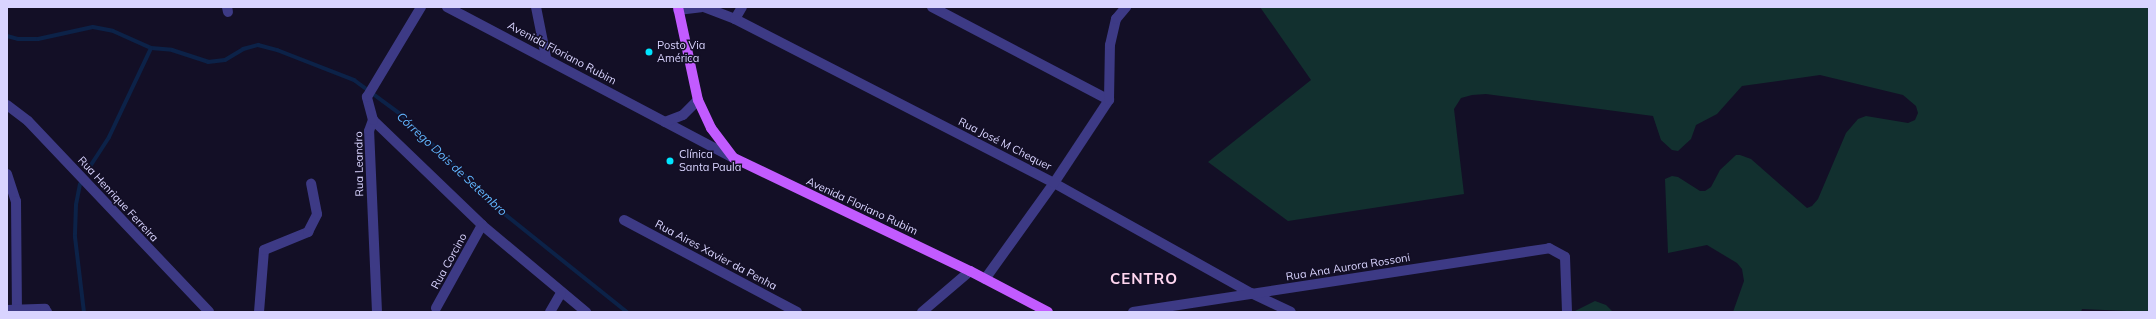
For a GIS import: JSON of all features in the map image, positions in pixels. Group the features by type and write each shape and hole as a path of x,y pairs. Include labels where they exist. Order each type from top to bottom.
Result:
{"main road":[{"path":"678,9 698,100 711,128 734,158"},
{"name":"Avenida Floriano Rubim","path":"734,158 970,271 1048,312"}],"street":[{"name":"Rua Leandro","path":"377,312 369,131 373,120 367,97 421,7"},
{"name":"Avenida Floriano Rubim","path":"447,7 546,57 734,158"},
{"path":"536,7 546,57"},
{"name":"Rua José M Chequer","path":"678,9 703,7 735,19 1054,183 1251,293 1291,312"},
{"path":"735,19 742,7"},
{"path":"932,7 1108,100"},
{"path":"985,279 1054,183 1108,100 1110,45 1116,19 1126,7"},
{"path":"665,122 683,114 698,100"},
{"name":"Rua Henrique Ferreira","path":"7,105 28,121 209,312"},
{"path":"373,120 482,225 561,293 586,312"},
{"path":"7,174 16,201 12,310 45,309 47,312"},
{"path":"259,312 264,250 308,232 317,214 311,184"},
{"name":"Rua Aires Xavier da Penha","path":"624,220 797,312"},
{"name":"Rua Corcino","path":"436,308 482,225"},
{"name":"Rua Ana Aurora Rossoni","path":"1133,312 1549,248 1565,257 1567,312"},
{"path":"922,312 970,271"},
{"path":"550,312 561,293"}],"green space":[{"path":"1260,7 2149,7 2149,312 2082,309 2081,312 1733,312 1744,281 1742,269 1737,263 1707,245 1668,253 1665,179 1672,176 1678,177 1700,191 1705,191 1711,187 1720,170 1736,155 1740,155 1751,159 1807,208 1812,206 1818,199 1846,133 1858,119 1866,116 1908,123 1915,120 1918,113 1916,106 1903,95 1820,75 1742,86 1717,114 1696,125 1691,139 1678,151 1672,150 1661,140 1653,116 1486,94 1472,95 1461,98 1454,109 1464,194 1288,221 1208,162 1311,80"},
{"path":"1595,301 1606,305 1613,312 1573,312"}],"waterway":[{"name":"Córrego Dois de Setembro","path":"7,36 18,39 38,39 93,27 113,31 151,48 172,50 208,62 225,60 243,49 258,45 277,50 354,80 403,116 502,212 627,312"},
{"path":"89,168 109,137 151,48"},
{"path":"80,184 76,205 75,237 84,312"}],"place":[{"name":"Posto Via América","path":"649,52"},
{"name":"Clínica Santa Paula","path":"670,161"}],"district":[{"name":"CENTRO","path":"1144,279"}]}
